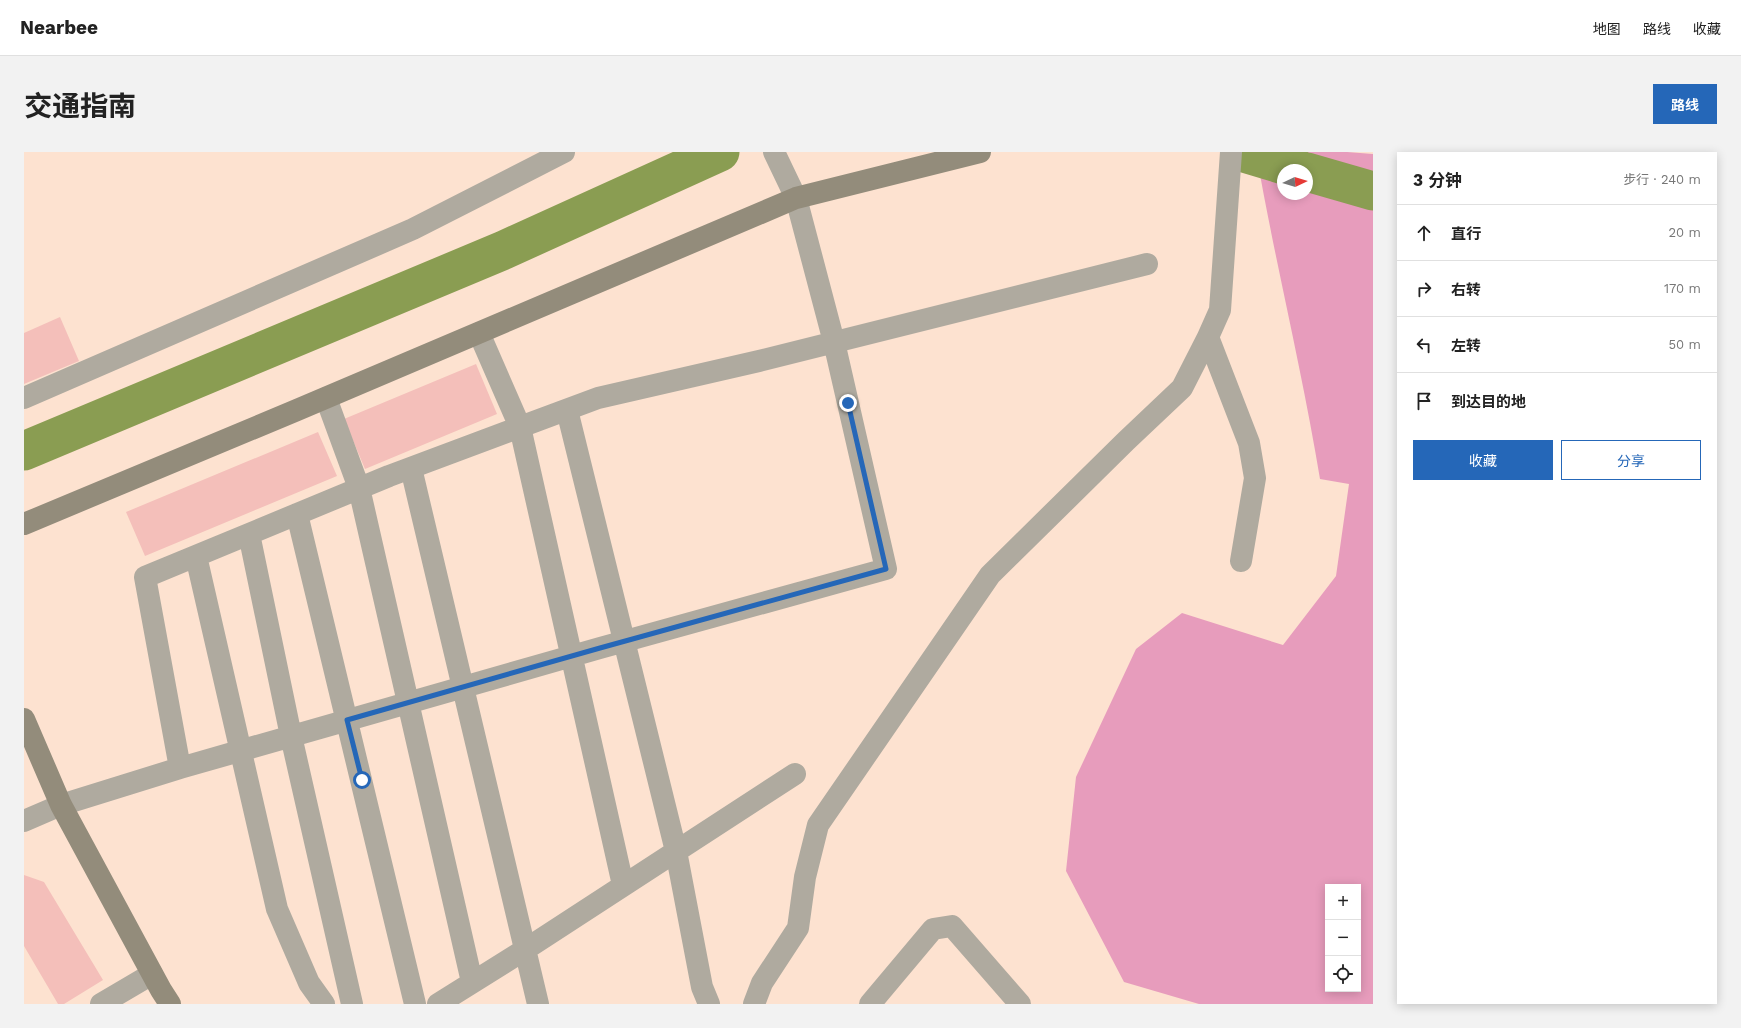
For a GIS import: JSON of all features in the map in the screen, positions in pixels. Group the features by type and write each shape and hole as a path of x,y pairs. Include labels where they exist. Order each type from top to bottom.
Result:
{"main road":[{"path":"24,524 326,398 796,198 980,152"},
{"path":"24,719 61,805 152,974 170,1004"}],"street":[{"path":"24,398 413,229 564,152"},
{"path":"24,821 61,805 180,768 624,641 886,569 834,342 796,198 774,152"},
{"path":"754,1004 762,983 798,928 805,877 818,825 990,575 1182,388 1208,338 1220,310 1232,152"},
{"path":"180,768 145,577 360,488 598,398 834,342 1147,264"},
{"path":"479,333 520,427 623,885"},
{"path":"1208,338 1249,443 1255,478 1241,561"},
{"path":"326,398 360,488 472,982"},
{"path":"567,410 676,851 702,987 709,1004"},
{"path":"411,468 538,1004"},
{"path":"297,514 416,1004"},
{"path":"249,534 291,736 352,1004"},
{"path":"196,556 277,909 309,983 324,1004"},
{"path":"438,1004 526,949 795,774"},
{"path":"870,1004 933,929 952,926 1020,1004"},
{"path":"101,1004 152,974"}],"shaded area":[{"path":"1256,152 1347,152 1373,154 1373,1004 1199,1004 1124,982 1066,871 1076,777 1136,649 1182,613 1283,645 1336,576 1349,484 1320,479 1305,397 1271,234"}],"building":[{"path":"60,317 79,361 24,384 24,333"},
{"path":"476,364 497,414 365,469 344,419"},
{"path":"318,432 337,476 145,556 126,512"},
{"path":"24,875 44,882 103,980 64,1004 58,1004 24,946"}],"waterway":[{"path":"24,451 504,250 720,152"},
{"path":"1241,152 1280,164"},
{"path":"1313,174 1373,191"}],"route":[{"path":"362,780 347,720 886,569 848,403"}]}
